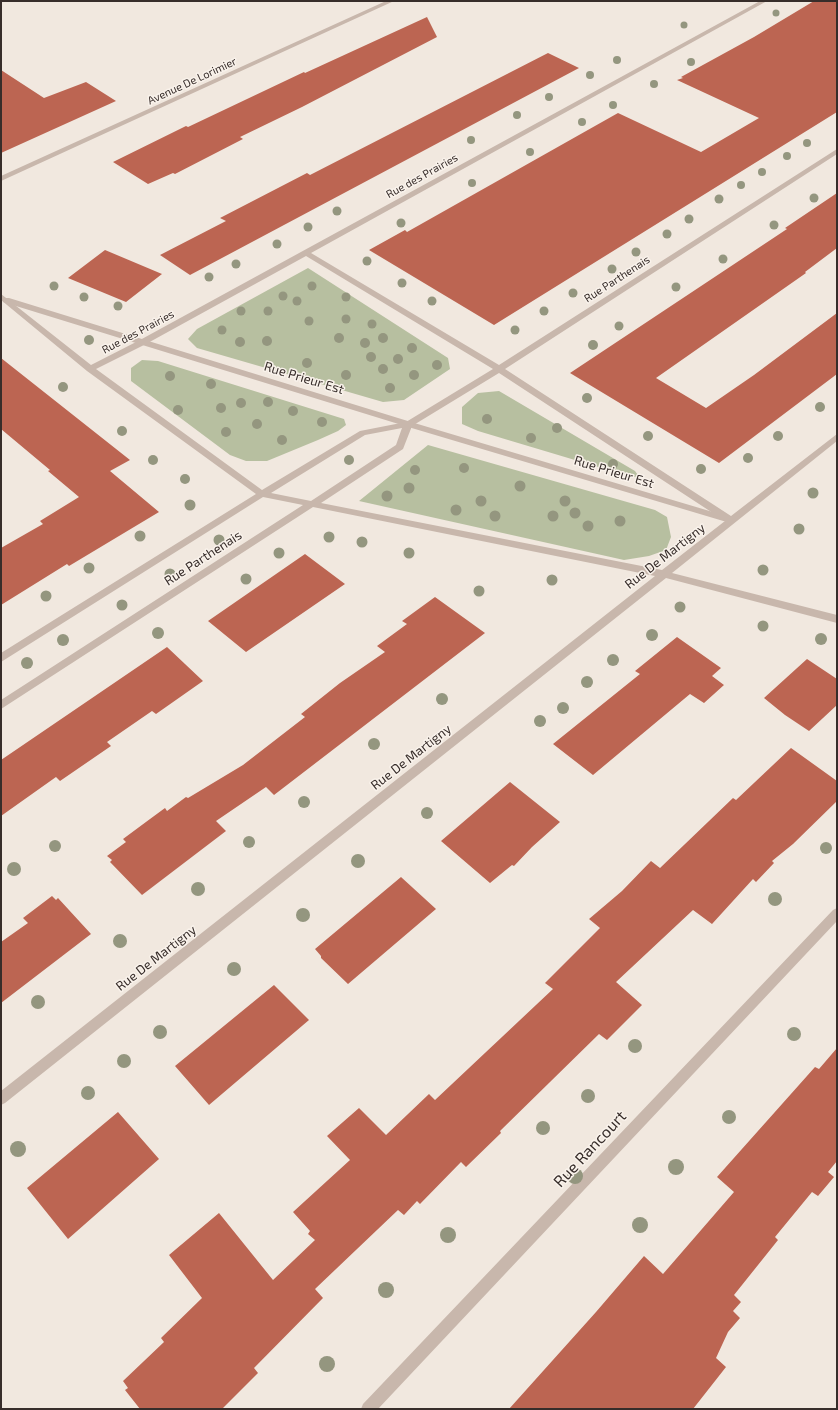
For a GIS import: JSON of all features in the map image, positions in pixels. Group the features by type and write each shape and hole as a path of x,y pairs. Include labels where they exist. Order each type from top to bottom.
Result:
{"street":[{"name":"Avenue De Lorimier","path":"1,179 391,1"},
{"name":"Rue des Prairies","path":"90,369 143,342 764,1"},
{"name":"Rue Parthenais","path":"1,658 262,494 363,433 408,424 499,370 837,151"},
{"name":"Rue Prieur Est","path":"305,252 499,370 732,521"},
{"name":"Rue Prieur Est","path":"3,300 732,521"},
{"name":"Rue Prieur Est","path":"3,300 90,369 262,494 664,574 837,619"},
{"name":"Rue Parthenais","path":"1,705 311,503 400,447 408,424"},
{"name":"Rue De Martigny","path":"1,1099 837,437"},
{"name":"Rue Rancourt","path":"368,1409 837,913"}],"green space":[{"path":"308,268 448,358 450,369 404,400 383,402 197,348 188,339 197,329"},
{"path":"142,360 158,361 344,419 346,425 338,431 267,461 246,461 230,455 131,381 131,368"},
{"path":"499,391 635,471 640,478 625,475 478,431 462,424 462,407 478,393"},
{"path":"428,445 655,510 667,517 671,537 666,550 649,556 624,560 359,501"}],"building":[{"path":"814,1 837,1 837,112 494,325 369,250 405,230 407,232 618,113 701,152 759,118 677,80 683,78 681,77 754,37"},
{"path":"427,17 437,37 302,107 240,137 243,139 175,174 173,173 148,184 113,162 186,126 188,127 304,72 305,73"},
{"path":"548,53 579,68 190,275 160,255 226,221 220,218 307,173 310,175"},
{"path":"1,70 44,98 86,82 116,101 1,153"},
{"path":"837,193 837,248 805,272 806,273 656,378 706,408 754,375 837,313 837,374 719,463 570,373 787,229 785,228"},
{"path":"105,250 162,274 126,302 68,278"},
{"path":"1,358 130,460 110,471 159,512 69,566 67,564 1,605 1,548 43,524 40,521 79,497 48,471 50,470 1,429"},
{"path":"305,554 345,584 246,652 208,621"},
{"path":"435,597 485,633 274,795 266,787 216,821 226,831 142,895 110,862 112,860 107,856 126,842 123,839 165,808 167,811 186,797 188,798 243,765 305,717 301,714 340,683 385,652 377,646 407,624 402,621"},
{"path":"677,637 721,668 712,676 724,685 704,703 690,694 593,775 553,744 640,674 635,671"},
{"path":"167,647 203,681 156,714 152,711 107,742 111,746 60,781 56,777 1,816 1,760"},
{"path":"807,659 837,679 837,705 809,731 785,715 764,698"},
{"path":"791,748 837,781 837,801 793,844 772,861 774,863 756,882 753,879 712,924 693,910 616,982 642,1005 607,1040 599,1034 500,1131 501,1133 466,1167 461,1162 420,1204 417,1201 404,1215 398,1210 315,1289 323,1298 254,1368 258,1373 222,1409 140,1409 125,1390 128,1388 123,1381 164,1342 161,1338 202,1298 169,1255 219,1213 273,1280 315,1240 308,1234 310,1231 293,1212 350,1160 327,1136 359,1108 386,1135 429,1094 435,1100 553,989 545,983 600,928 589,919 622,891 651,861 660,868 733,798 736,800"},
{"path":"510,782 560,822 532,847 514,866 512,865 490,883 441,841"},
{"path":"401,877 436,909 348,984 321,958 315,949"},
{"path":"52,896 56,900 58,898 91,934 1,1003 1,942 28,923 23,918"},
{"path":"274,985 309,1020 209,1105 175,1066"},
{"path":"837,1048 837,1161 828,1172 834,1177 818,1196 812,1192 775,1237 778,1240 734,1295 741,1302 733,1311 740,1318 728,1332 716,1358 726,1367 693,1409 509,1409 644,1256 663,1274 734,1192 717,1177 815,1067 819,1069"},
{"path":"118,1112 159,1159 68,1239 27,1188"}]}
